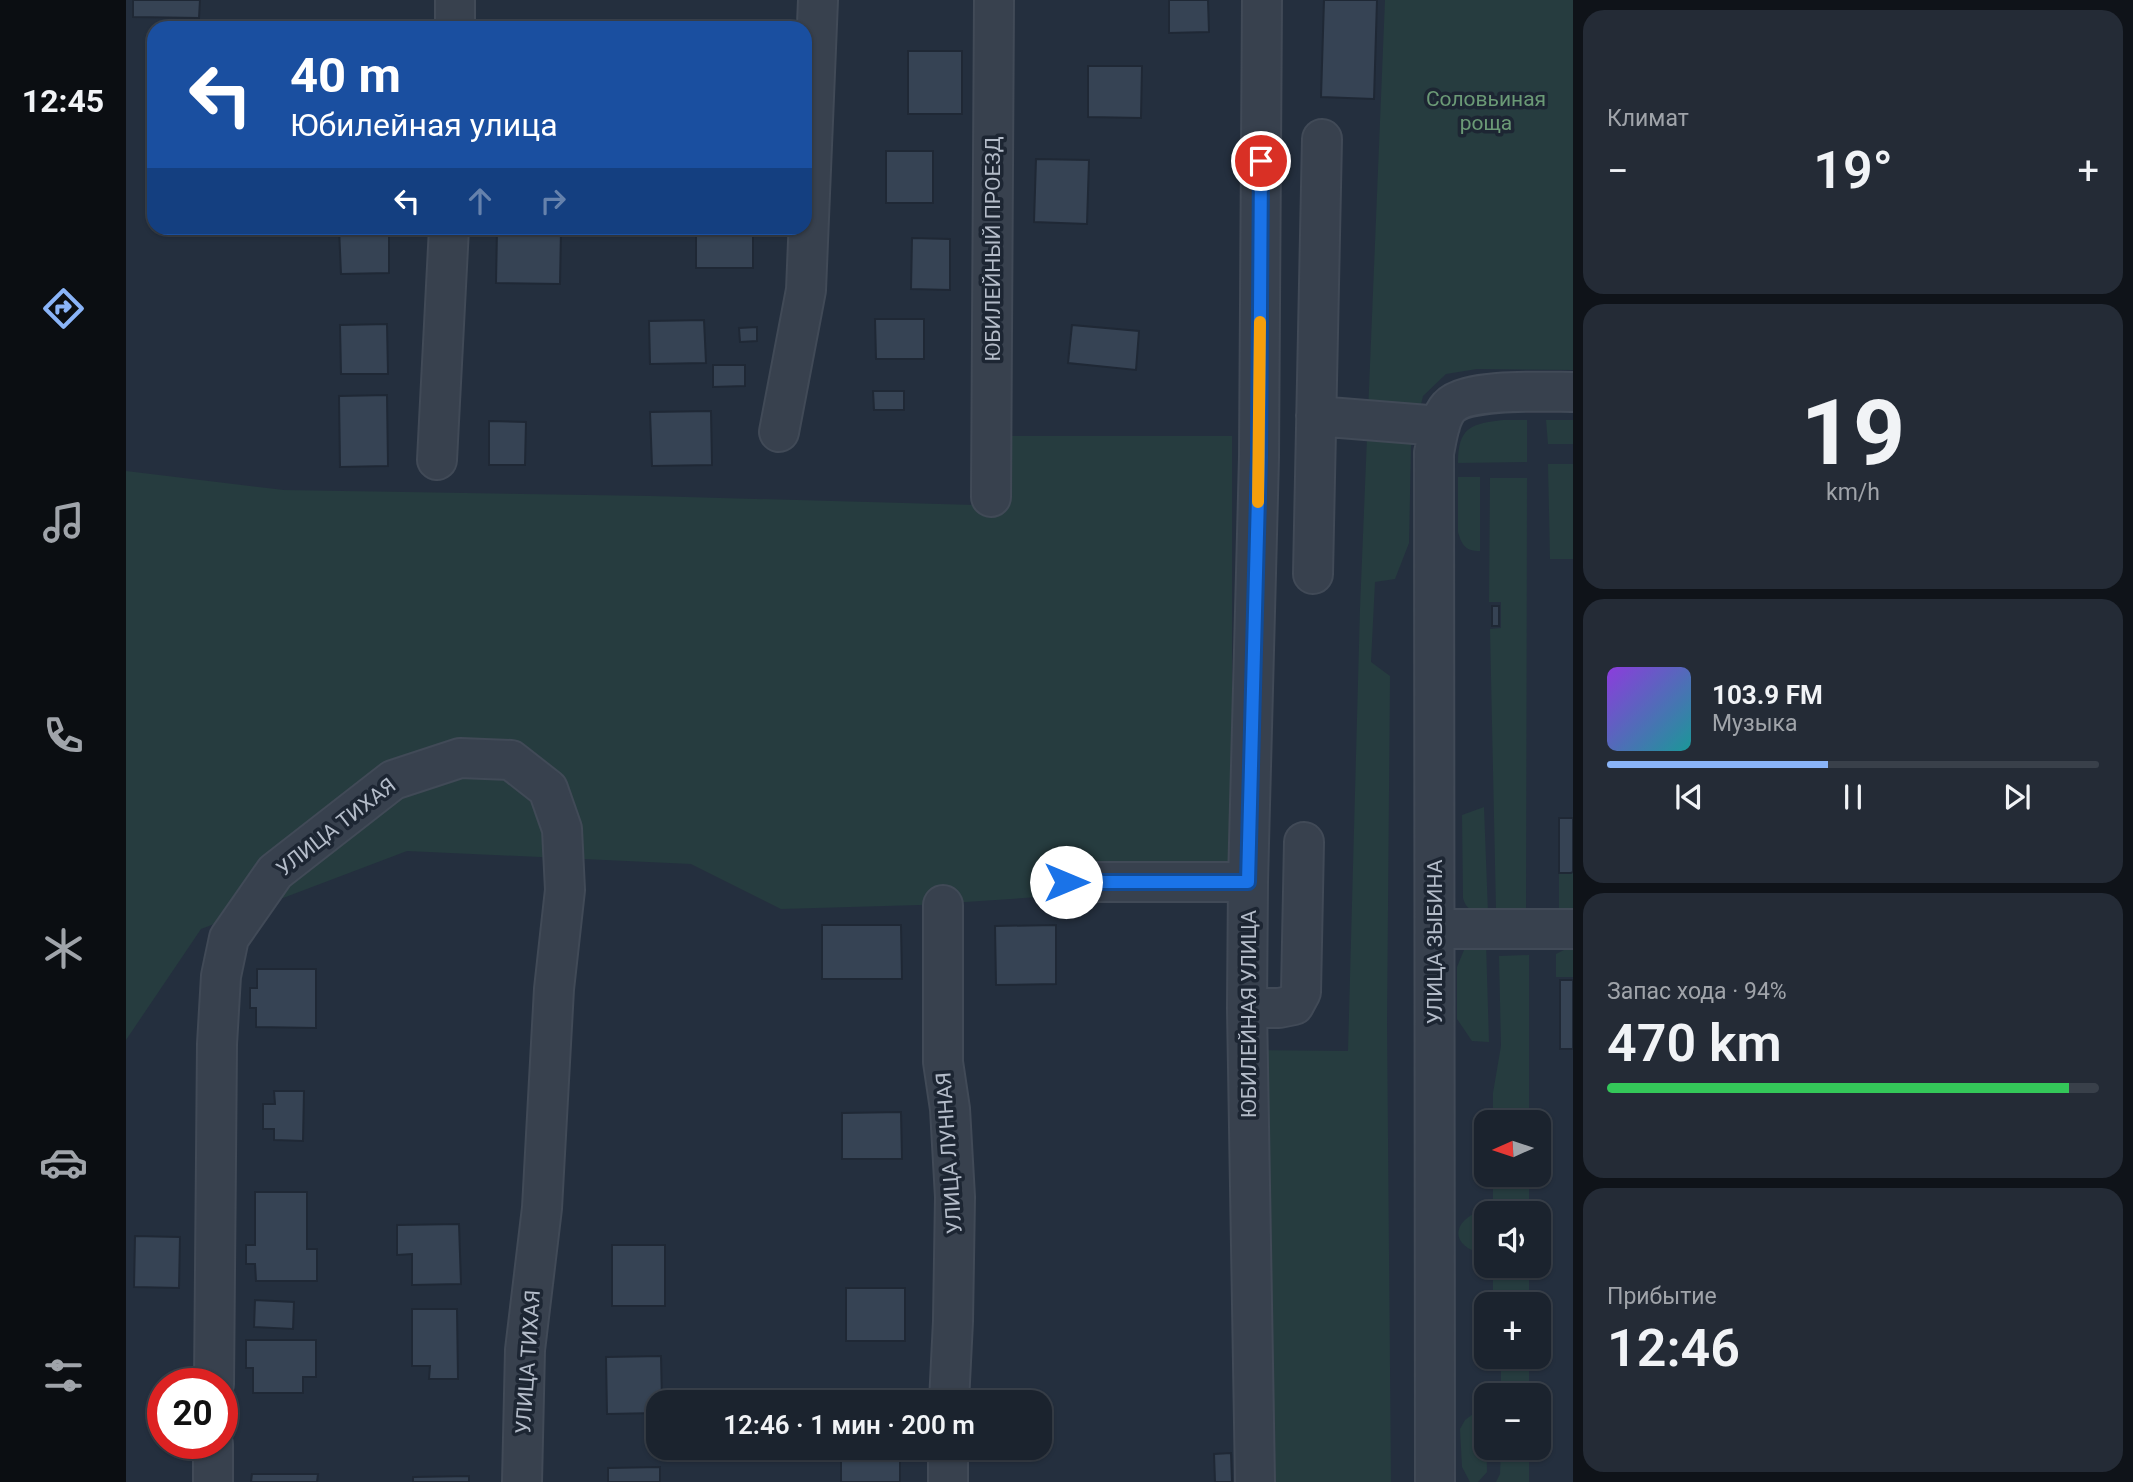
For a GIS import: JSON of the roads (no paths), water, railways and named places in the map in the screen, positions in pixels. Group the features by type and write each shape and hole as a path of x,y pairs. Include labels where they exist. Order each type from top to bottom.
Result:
{"street":[{"path":"455,0 455,21"},
{"path":"812,145 818,0"},
{"name":"ЮБИЛЕЙНЫЙ ПРОЕЗД","path":"991,497 994,0"},
{"name":"ЮБИЛЕЙНАЯ УЛИЦА","path":"1255,1482 1247,1008 1259,457 1262,0"},
{"path":"1313,574 1322,139"},
{"path":"437,460 449,235"},
{"path":"779,432 806,290 808,235"},
{"path":"1316,416 1445,416 1471,395 1573,392"},
{"name":"УЛИЦА ЗЫБИНА","path":"1435,1482 1434,453 1445,416"},
{"name":"УЛИЦА ТИХАЯ","path":"214,1368 217,1044 220,976 229,938 275,872 393,780 460,758 511,760 548,789 562,829 565,890 554,989 542,1208 525,1350 522,1482"},
{"path":"1247,1008 1294,1006 1301,992 1304,842"},
{"path":"1066,882 1248,882"},
{"name":"УЛИЦА ЛУННАЯ","path":"943,905 943,1062 950,1109 955,1197 950,1390"},
{"path":"1435,929 1573,929"},
{"path":"213,1459 213,1482"},
{"path":"948,1460 948,1482"}],"park label":[{"name":"Соловьиная роща","path":"1486,111"}]}
